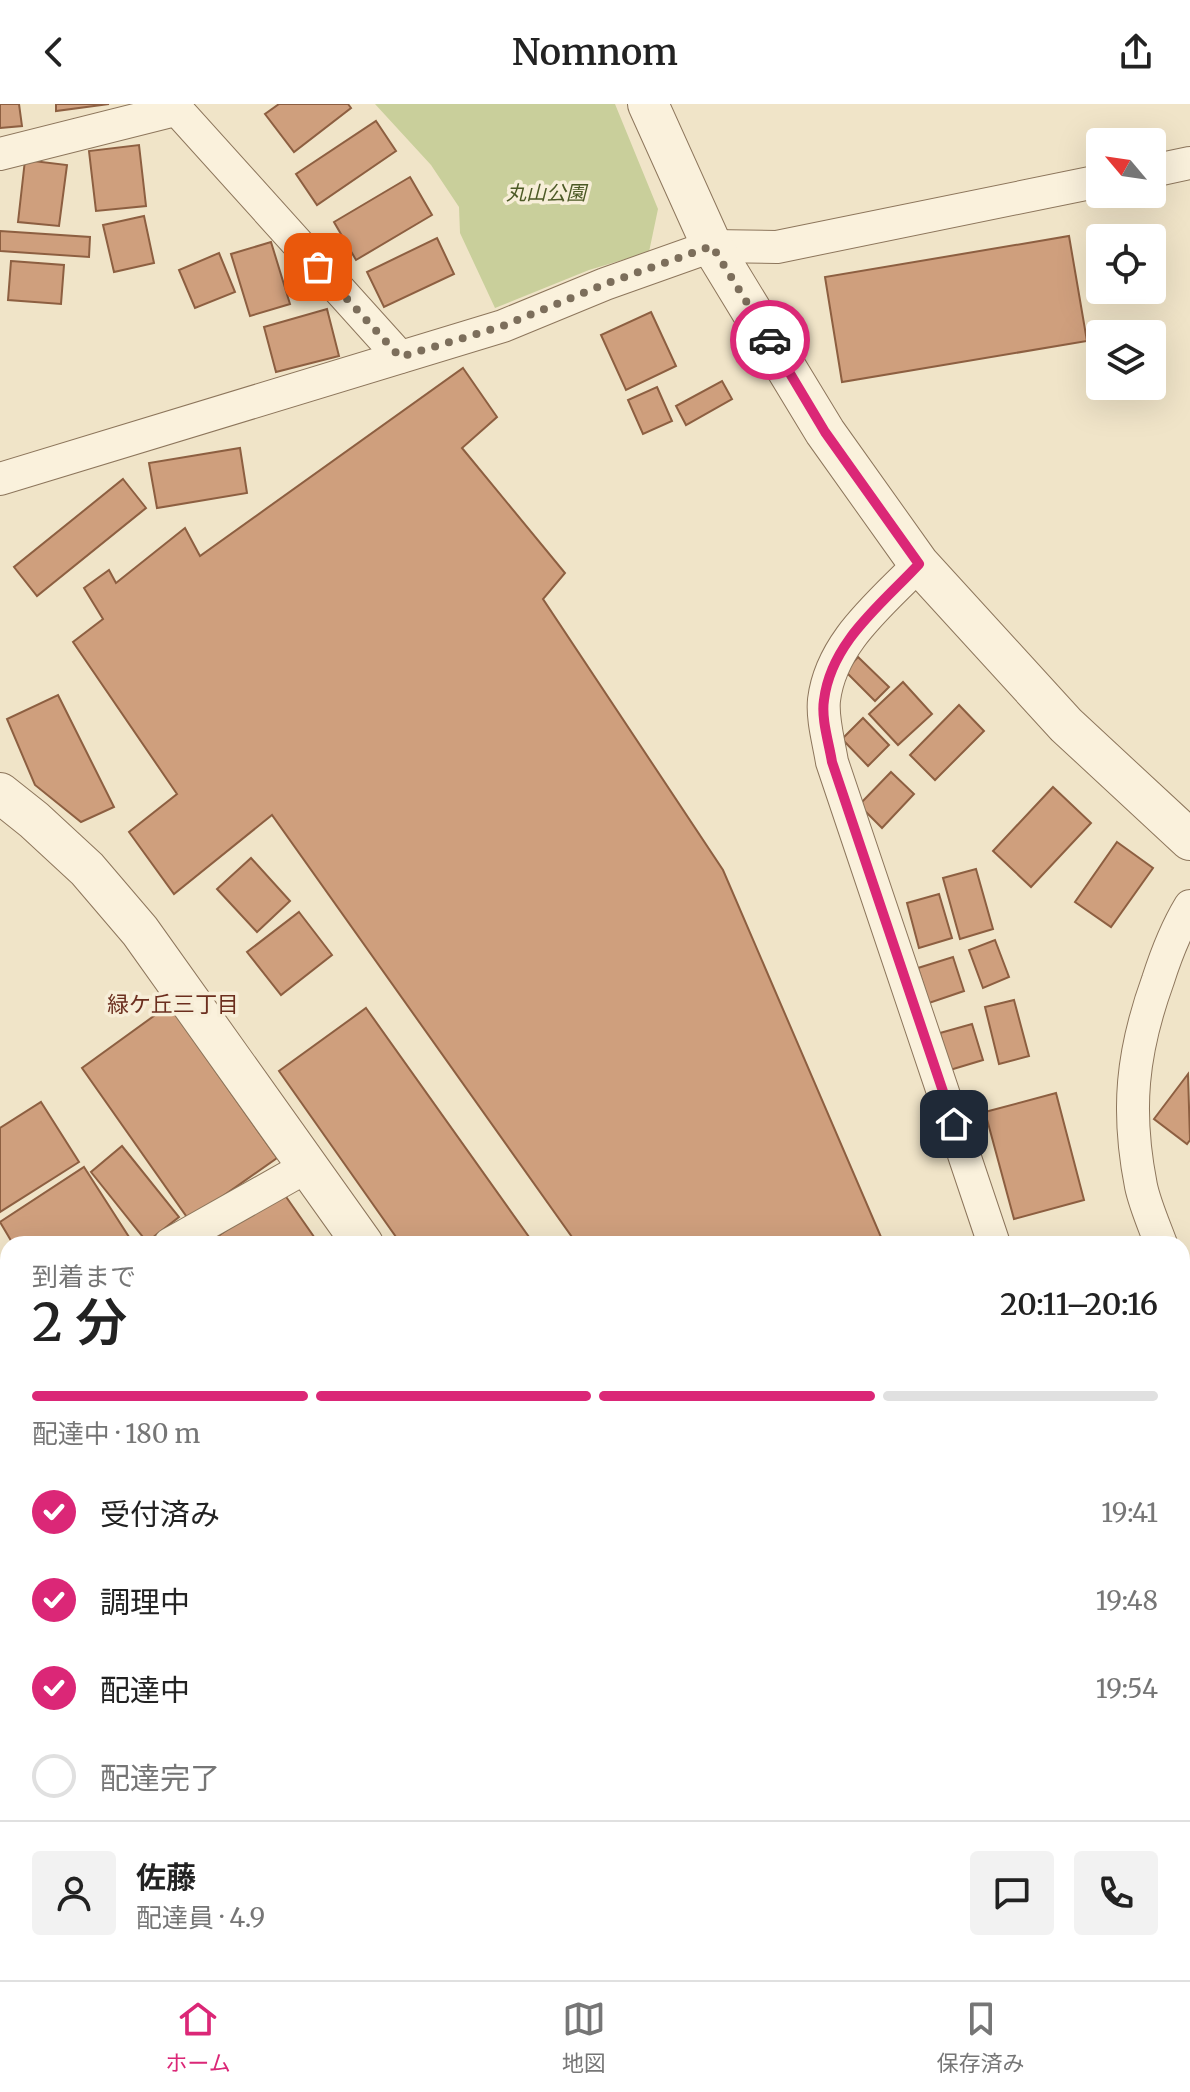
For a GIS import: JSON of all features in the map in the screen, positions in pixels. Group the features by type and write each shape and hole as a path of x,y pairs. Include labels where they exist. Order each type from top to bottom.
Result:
{"street":[{"path":"648,104 712,246 825,432 919,564 1066,725 1190,840"},
{"path":"0,154 174,107 400,357"},
{"path":"1166,168 1190,163"},
{"path":"0,479 503,326 605,284 712,246 777,247 1086,184"},
{"path":"919,564 845,643 830,670 823,703 832,762 991,1236"},
{"path":"0,793 87,869 140,931 357,1236"},
{"path":"1158,1236 1141,1188 1132,1119 1133,1068 1145,1014 1162,966 1190,906"},
{"path":"184,1236 308,1166"}],"green space":[{"name":"丸山公園","path":"375,104 615,104 658,209 649,252 589,270 495,308 460,233 459,207 431,165"}],"building":[{"path":"0,104 19,104 22,126 0,128"},
{"path":"56,104 109,104 56,111"},
{"path":"279,104 348,104 351,108 294,152 265,114"},
{"path":"376,121 396,151 317,205 296,174"},
{"path":"139,145 146,206 96,211 89,151"},
{"path":"25,160 67,165 59,226 18,222"},
{"path":"410,177 432,215 356,260 334,222"},
{"path":"144,216 154,263 114,272 103,225"},
{"path":"0,231 90,237 89,257 0,251"},
{"path":"1069,236 1086,341 842,382 825,277"},
{"path":"437,238 454,274 384,307 367,272"},
{"path":"271,242 290,304 250,316 231,254"},
{"path":"219,253 235,292 195,308 179,270"},
{"path":"11,261 64,265 61,304 8,300"},
{"path":"327,309 339,356 276,372 264,327"},
{"path":"651,312 676,366 626,390 601,335"},
{"path":"463,368 497,417 462,448 565,573 543,599 723,870 881,1236 571,1236 272,815 174,894 129,832 177,794 73,642 103,619 84,588 109,570 116,583 185,528 200,556"},
{"path":"722,381 732,399 686,425 676,406"},
{"path":"657,387 672,421 643,434 628,400"},
{"path":"240,448 247,493 157,508 149,463"},
{"path":"123,479 146,508 37,596 14,567"},
{"path":"858,657 889,687 875,701 845,671"},
{"path":"903,682 932,714 898,745 869,714"},
{"path":"58,695 114,807 81,822 35,785 7,719"},
{"path":"959,705 984,731 935,780 910,755"},
{"path":"863,718 889,745 868,766 842,739"},
{"path":"891,772 914,794 882,828 859,805"},
{"path":"1053,787 1091,823 1031,887 993,851"},
{"path":"1117,842 1153,868 1111,927 1075,902"},
{"path":"251,858 290,901 257,932 217,889"},
{"path":"976,869 993,929 960,939 943,878"},
{"path":"939,894 952,938 919,948 907,903"},
{"path":"299,912 332,955 281,995 247,952"},
{"path":"995,940 1009,977 983,988 969,950"},
{"path":"953,957 964,991 929,1003 918,968"},
{"path":"1014,1000 1029,1056 999,1064 985,1007"},
{"path":"169,1005 277,1158 189,1220 82,1068"},
{"path":"366,1008 528,1236 395,1236 279,1071"},
{"path":"972,1024 983,1060 950,1070 940,1033"},
{"path":"1188,1074 1190,1140 1187,1144 1154,1119"},
{"path":"1056,1093 1084,1200 1014,1219 985,1112"},
{"path":"41,1102 79,1162 0,1212 0,1128"},
{"path":"122,1146 179,1217 155,1236 142,1236 91,1172"},
{"path":"84,1167 128,1236 8,1236 0,1222"},
{"path":"282,1191 313,1236 218,1236"}],"way so far":[{"path":"318,267 400,357 503,326 605,284 712,246 770,340"}],"district":[{"name":"緑ケ丘三丁目","path":"173,1004"}],"route":[{"path":"770,340 825,432 919,564 845,643 830,670 823,703 832,762 954,1124"}]}
